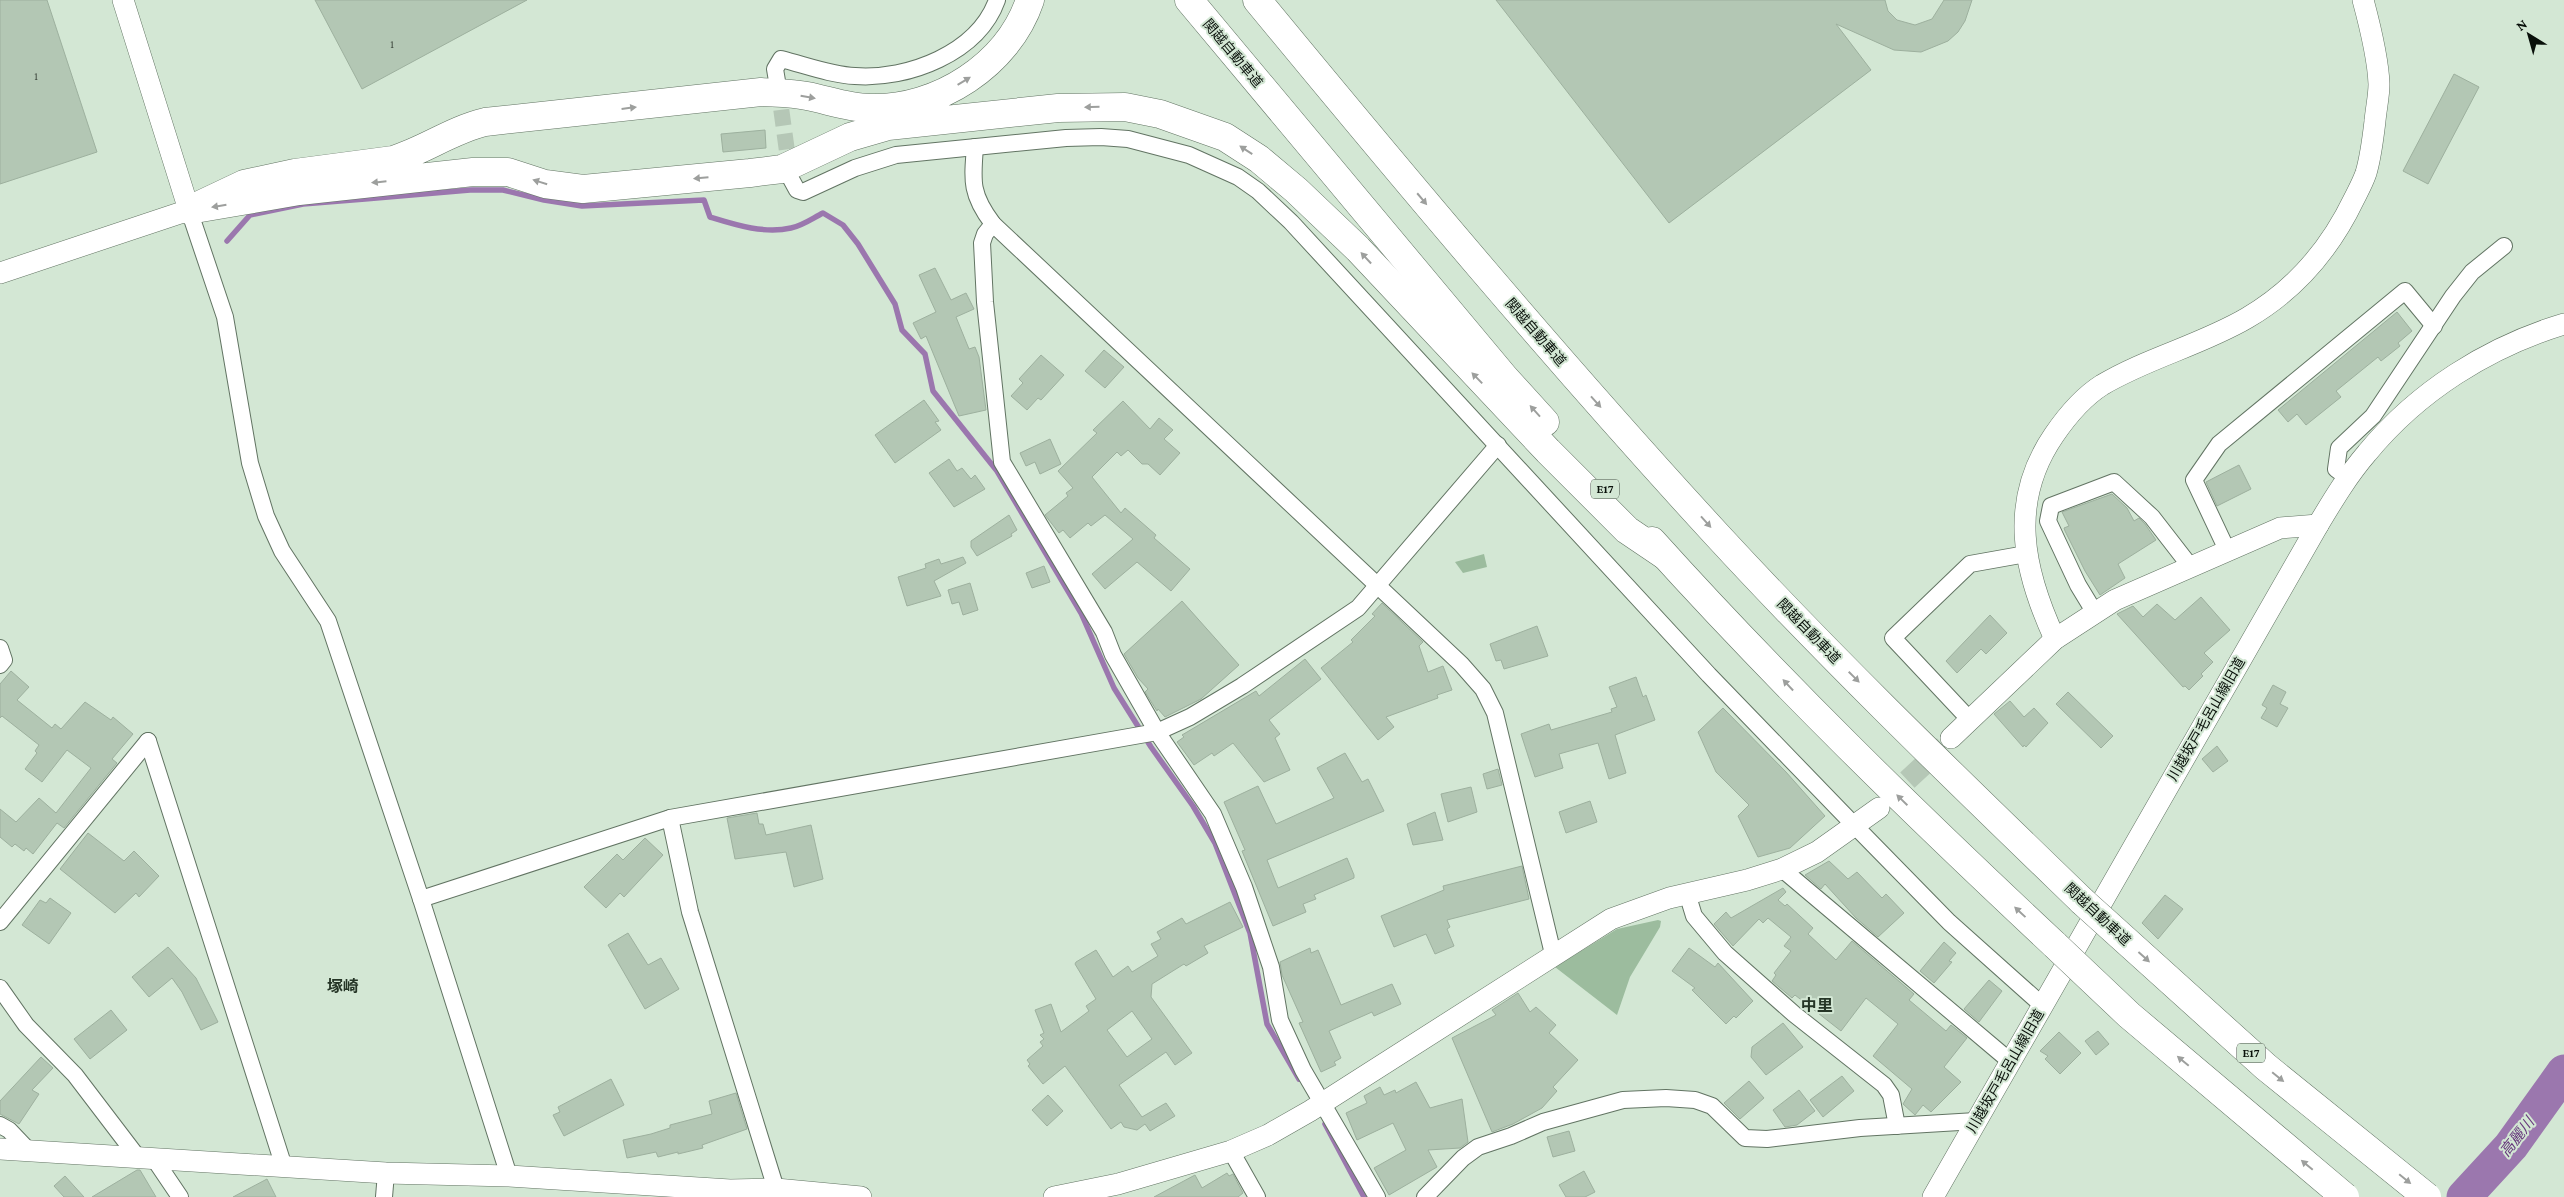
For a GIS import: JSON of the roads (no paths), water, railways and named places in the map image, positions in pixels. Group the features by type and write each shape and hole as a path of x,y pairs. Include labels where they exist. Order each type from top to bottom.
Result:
{"highway":[{"path":"189,210 244,184 295,173 393,160 408,156 455,132 486,122 761,92 806,96 852,107 872,108 925,99 952,88 978,72 1003,50 1018,26 1030,0"},
{"name":"関越自動車道","path":"1189,0 1505,378 1664,555 1830,730 2129,1015 2345,1197"},
{"name":"関越自動車道","path":"1257,0 1404,179 1591,396 1719,537 1910,734 2082,900 2266,1066 2427,1197"},
{"path":"1280,0 1404,179"},
{"path":"189,210 299,191 473,172 508,172 564,188 583,189 750,173 782,169 850,137 888,126 1058,108 1125,107 1160,114 1191,123 1225,137 1259,159 1296,190 1358,249 1548,451 1627,530 1664,555"}],"street":[{"path":"123,0 225,317 250,463 266,516 282,551 328,621 421,900 509,1176"},
{"path":"777,81 775,69 781,59 854,76 881,76 909,70 958,49 981,28 997,0"},
{"path":"2056,639 2039,605 2026,554 2027,498 2032,477 2047,446 2068,414 2102,386 2246,318 2286,291 2307,272 2345,218 2366,174 2379,84 2363,0"},
{"path":"791,179 796,190 803,192 855,168 896,155 1066,138 1128,139 1189,155 1238,177 1258,191 1291,222 1709,674 1855,826 1949,922 2042,1005"},
{"path":"975,147 973,167 975,197 992,224 1461,664 1483,689 1495,713 1553,954"},
{"path":"0,273 189,210"},
{"path":"992,224 982,243 985,302 1002,462 1104,632 1150,734 1213,814 1244,887 1271,967 1280,1020 1318,1105 1377,1197"},
{"path":"2348,478 2336,468 2339,448 2372,416 2472,272 2504,246"},
{"path":"2227,550 2194,480 2219,444 2405,291 2434,326"},
{"name":"川越坂戸毛呂山線旧道","path":"1933,1197 2318,525 2348,478 2368,452 2392,426 2440,384 2472,363 2564,324"},
{"path":"421,900 670,818 1150,734 1190,717 1242,686 1358,608 1498,445"},
{"path":"2095,613 2078,585 2048,521 2051,506 2114,482 2152,518 2190,566"},
{"path":"1951,738 2056,639 2114,600 2280,528 2318,525"},
{"path":"1970,720 1893,638 1970,564 2026,554"},
{"path":"0,648 4,660 0,665"},
{"path":"0,922 148,741 284,1167"},
{"path":"1054,1197 1110,1186 1230,1151 1268,1135 1611,919 1638,907 1782,869 1816,852 1879,808"},
{"path":"670,818 690,912 776,1189"},
{"path":"1782,869 2011,1062"},
{"path":"1687,893 1694,916 1725,953 1794,1014 1884,1085 1891,1095 1897,1126"},
{"path":"0,988 26,1025 75,1075 180,1197"},
{"path":"1425,1197 1463,1158 1478,1147 1511,1136 1543,1122 1623,1100 1666,1098 1695,1100 1712,1106 1745,1138 1767,1139 1897,1126 1976,1121"},
{"path":"0,1125 9,1130 29,1151"},
{"path":"0,1149 147,1160 386,1173 509,1176 730,1190 776,1189 861,1197"},
{"path":"1230,1151 1257,1197"},
{"path":"384,1197 386,1173"}],"waterway":[{"path":"227,241 250,215 303,204 470,190 503,190 544,200 582,206 704,200 710,217 740,226 781,230 803,224 823,213 843,225 858,244 895,304 902,330 925,354 933,391 997,471 1081,613 1114,688 1151,747 1193,806 1215,843 1250,933 1267,1024 1299,1079"},
{"name":"高麗川","path":"2464,1197 2511,1146 2564,1072"},
{"path":"1325,1124 1364,1197"}],"tunnel":[{"path":"778,86 790,173"},
{"path":"1884,802 1944,746"}],"district":[{"name":"塚崎","path":"343,986"},
{"name":"中里","path":"1817,1005"}]}
